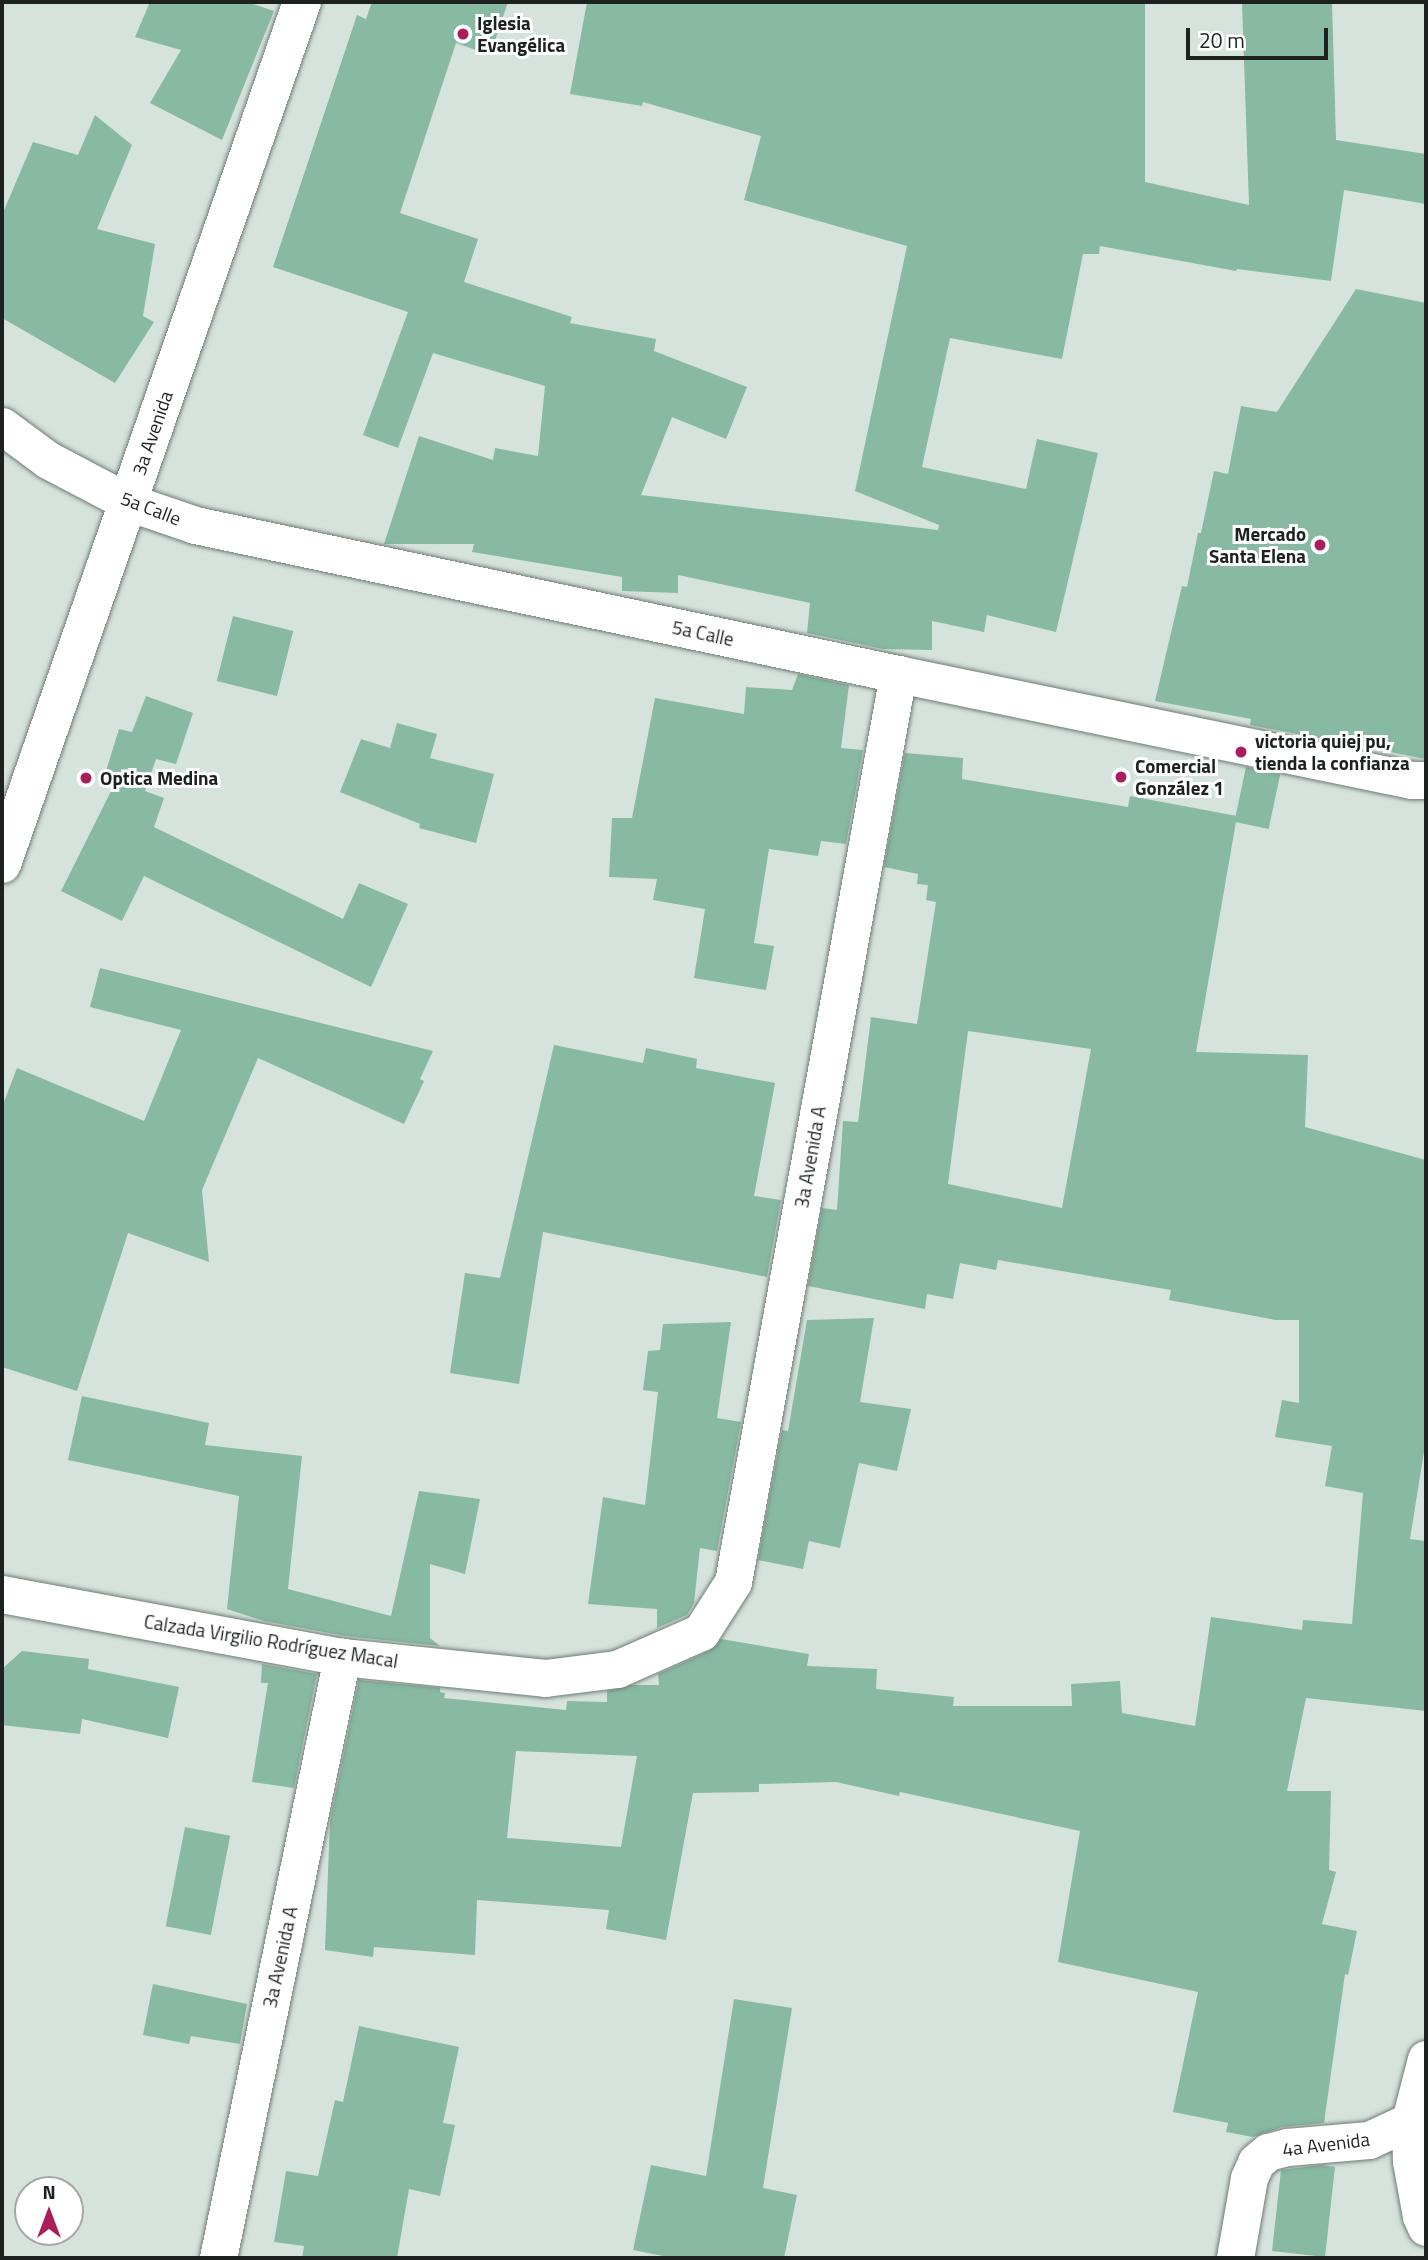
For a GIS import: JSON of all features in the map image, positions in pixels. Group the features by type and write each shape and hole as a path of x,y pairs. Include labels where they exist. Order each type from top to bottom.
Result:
{"street":[{"name":"3a Avenida","path":"2,864 302,2"},
{"name":"5a Calle","path":"2,426 48,460 128,502 195,525 898,674 1411,780 1426,780"},
{"name":"3a Avenida A","path":"701,1632 733,1582 898,674"},
{"name":"Calzada Virgilio Rodríguez Macal","path":"2,1594 342,1657 545,1678 617,1669 701,1632"},
{"name":"3a Avenida A","path":"218,2258 342,1657"},
{"path":"1426,2059 1410,2121 1411,2161 1420,2216 1426,2227"},
{"name":"4a Avenida","path":"1235,2258 1249,2178 1256,2162 1268,2152 1287,2147 1369,2140 1410,2121"}],"building":[{"path":"150,2 247,2 274,11 222,140 150,103 181,50 135,37"},
{"path":"372,2 508,2 490,55 456,43 400,213 478,239 464,282 572,317 570,323 656,339 654,351 747,387 726,439 672,417 641,495 938,530 939,525 855,491 907,246 744,200 761,136 643,102 642,106 570,94 587,2 1145,2 1145,182 1249,205 1242,2 1332,2 1336,140 1426,154 1426,204 1344,190 1331,281 1236,271 1100,246 1099,254 1083,254 1062,359 950,338 922,467 1026,489 1037,439 1098,453 1056,632 987,615 984,632 932,621 932,650 883,649 807,633 810,603 678,575 678,593 622,591 622,577 472,552 474,544 384,544 419,436 493,460 495,448 538,456 545,386 433,353 398,448 363,435 408,312 273,267 357,15 366,19"},
{"path":"95,115 132,145 97,229 155,244 143,316 154,322 115,383 2,318 2,215 33,142 78,155"},
{"path":"1356,289 1426,303 1426,759 1250,725 1251,719 1155,701 1182,586 1187,587 1198,533 1201,533 1214,471 1228,474 1241,406 1277,412"},
{"path":"233,616 293,631 277,696 217,681"},
{"path":"798,674 849,685 841,748 863,750 846,844 821,841 818,856 769,849 754,943 774,946 766,990 694,978 705,909 653,900 657,879 609,877 612,818 632,818 655,698 744,714 746,687 792,690"},
{"path":"146,696 193,713 176,764 156,759 145,791 164,798 154,827 343,919 359,883 408,904 371,987 144,876 122,921 61,891 117,779 106,771 119,729 132,732"},
{"path":"397,723 437,734 430,758 494,774 476,843 419,828 420,824 340,792 361,739 390,748"},
{"path":"905,753 963,758 962,779 1128,807 1130,796 1237,816 1196,1052 1308,1055 1305,1127 1426,1160 1426,1439 1410,1539 1426,1541 1426,1711 1306,1698 1287,1791 1331,1791 1329,1870 1336,1872 1322,1924 1357,1931 1348,1975 1345,1974 1324,2123 1282,2127 1253,2137 1226,2132 1228,2123 1173,2112 1198,1992 1058,1962 1080,1831 900,1792 899,1796 836,1782 759,1784 759,1792 693,1793 666,1940 606,1929 609,1910 477,1900 475,1955 374,1947 373,1957 325,1950 330,1821 359,1680 440,1688 440,1692 445,1693 444,1698 566,1710 567,1701 607,1702 607,1691 632,1685 659,1685 658,1674 709,1651 721,1639 809,1654 807,1666 877,1669 876,1689 954,1697 953,1706 1072,1706 1071,1684 1120,1681 1122,1713 1195,1726 1211,1617 1302,1630 1303,1620 1352,1624 1363,1493 1325,1486 1332,1446 1275,1437 1282,1400 1299,1403 1299,1320 1276,1320 1169,1300 1171,1290 998,1260 996,1270 960,1263 953,1299 927,1294 925,1309 808,1286 822,1208 837,1210 843,1121 858,1122 871,1017 917,1024 936,902 926,900 928,885 917,884 918,874 884,867","holes":["968,1031 1091,1049 1062,1208 948,1184","516,1751 637,1756 621,1847 507,1838"]},
{"path":"1246,767 1280,774 1269,829 1234,822"},
{"path":"100,968 433,1051 420,1079 424,1081 404,1124 258,1058 202,1190 209,1262 128,1233 77,1391 2,1367 2,1107 17,1068 144,1121 181,1030 90,1007"},
{"path":"554,1045 643,1063 646,1048 697,1059 696,1068 775,1083 754,1196 781,1200 767,1277 543,1232 519,1384 450,1373 465,1273 500,1278"},
{"path":"874,1318 860,1402 911,1409 897,1471 859,1463 840,1548 809,1541 803,1569 758,1560 782,1430 788,1431 807,1320"},
{"path":"731,1322 717,1418 741,1422 717,1551 700,1548 694,1603 687,1615 657,1628 657,1609 588,1604 603,1497 645,1505 658,1392 643,1390 648,1351 660,1350 663,1324"},
{"path":"82,1396 209,1423 205,1445 302,1456 288,1589 391,1616 419,1491 480,1499 465,1574 430,1564 430,1638 440,1646 345,1636 264,1621 227,1609 239,1496 68,1460"},
{"path":"22,1651 89,1659 88,1669 179,1687 168,1738 82,1719 80,1734 2,1725 2,1669"},
{"path":"262,1664 317,1674 294,1788 252,1782 268,1683 261,1683"},
{"path":"185,1827 230,1836 211,1935 166,1926"},
{"path":"153,1984 247,2004 240,2044 191,2036 189,2044 143,2035"},
{"path":"734,1999 792,2008 763,2188 797,2195 784,2258 673,2258 633,2250 651,2165 706,2176"},
{"path":"359,2026 459,2047 443,2123 455,2125 440,2196 409,2189 397,2258 302,2258 304,2246 274,2242 286,2171 318,2176 335,2100 343,2102"},
{"path":"1321,2165 1335,2167 1325,2257 1272,2251 1281,2170"}],"place":[{"name":"Iglesia Evangélica","path":"463,34"},
{"name":"Mercado Santa Elena","path":"1320,545"},
{"name":"victoria quiej pu, tienda la confianza","path":"1241,752"},
{"name":"Comercial González 1","path":"1121,777"},
{"name":"Optica Medina","path":"86,778"}]}
